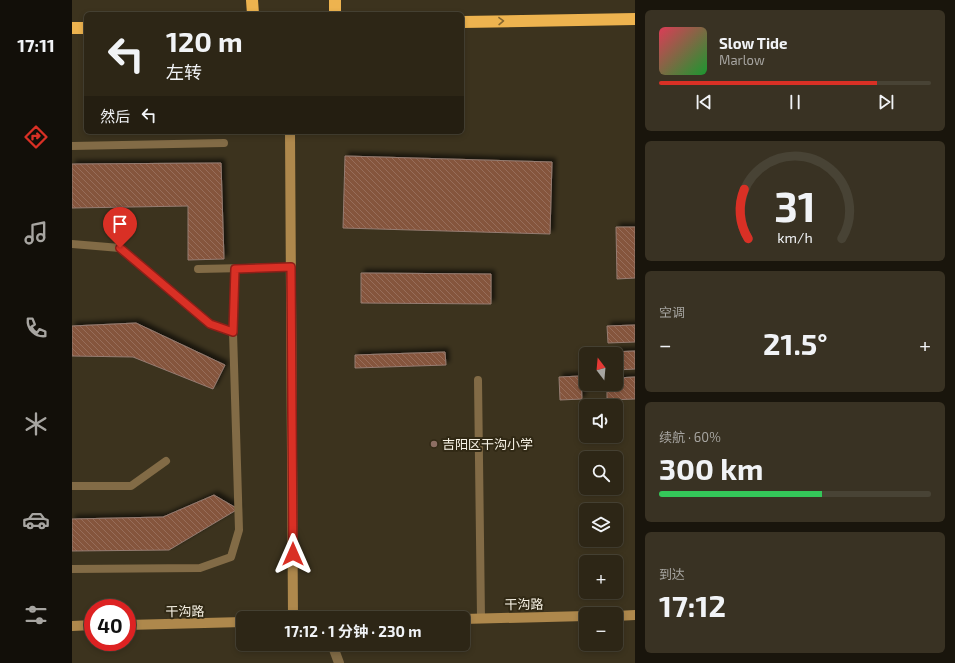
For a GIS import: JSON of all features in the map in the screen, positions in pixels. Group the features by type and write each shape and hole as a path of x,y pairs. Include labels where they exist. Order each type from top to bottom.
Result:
{"highway":[{"path":"252,0 253,12"},
{"path":"335,0 335,12"},
{"path":"464,22 635,19"},
{"path":"72,28 84,28"}],"street":[{"path":"290,134 293,611"},
{"name":"干沟路","path":"470,618 579,616"},
{"path":"623,616 635,616"},
{"name":"干沟路","path":"136,625 236,622"},
{"path":"72,626 84,625"},
{"path":"335,651 339,663"}],"lane":[{"path":"72,146 224,143"},
{"path":"72,244 120,248 210,324 233,332"},
{"path":"198,270 291,267"},
{"path":"72,569 200,568 231,557 239,530 233,332 235,269"},
{"path":"478,380 481,618"},
{"path":"72,486 132,486 166,461"}],"building":[{"path":"345,156 552,162 550,234 343,228"},
{"path":"221,163 224,259 188,260 188,206 72,208 72,164"},
{"path":"616,227 635,227 635,278 617,279"},
{"path":"361,273 491,274 491,304 361,303"},
{"path":"136,323 225,365 213,389 133,357 72,356 72,326"},
{"path":"635,325 635,342 608,343 607,326"},
{"path":"635,351 635,369 623,370 623,352"},
{"path":"445,352 446,365 355,368 355,355"},
{"path":"579,376 579,391 582,391 582,399 560,400 559,377"},
{"path":"635,377 635,399 607,399 607,391 623,391 623,378"},
{"path":"214,495 238,509 169,550 72,551 72,519 163,517"}],"place":[{"name":"吉阳区干沟小学","path":"434,444"}],"route":[{"path":"120,248 210,324 233,332 235,269 291,267 293,554"}]}
